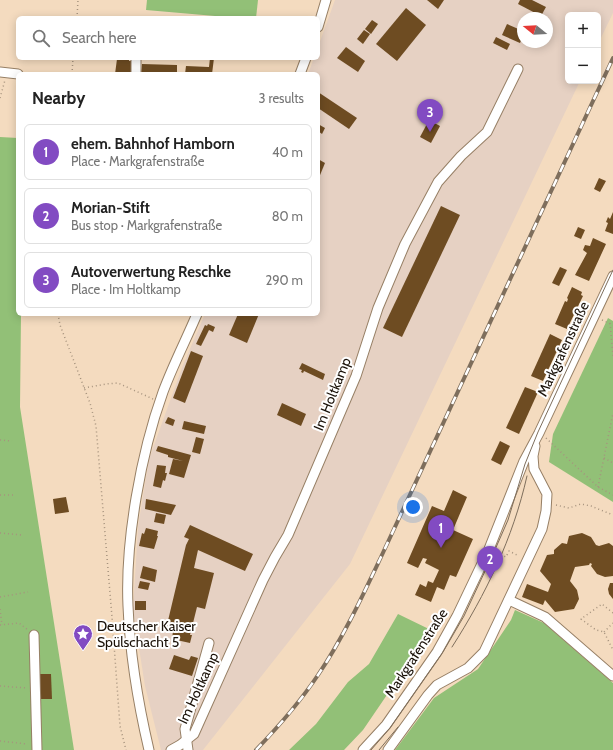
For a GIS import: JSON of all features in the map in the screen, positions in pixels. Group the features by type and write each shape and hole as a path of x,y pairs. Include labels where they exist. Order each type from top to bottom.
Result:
{"street":[{"path":"320,20 326,0"},
{"path":"136,60 136,72"},
{"path":"301,72 305,60"},
{"name":"Im Holtkamp","path":"171,750 194,734 263,580 288,535 356,376 378,308 405,244 438,182 461,156 486,132 518,69"},
{"path":"3,73 16,74"},
{"name":"Markgrafenstraße","path":"363,750 386,725 437,652 458,616 489,549 524,461 539,433 613,276"},
{"path":"150,750 141,712 130,633 128,565 133,518 152,427 163,391 196,316"},
{"name":"Markgrafenstraße","path":"388,750 437,685 468,668 484,652 509,600 542,528 546,511 547,494 534,469 533,456 539,433"},
{"path":"509,600 545,616 613,676"},
{"path":"34,635 37,747"},
{"path":"186,740 186,729 209,644"},
{"name":"Im Holtkamp","path":"186,740 188,750"}],"path":[{"path":"77,16 78,0"},
{"path":"72,72 73,60"},
{"path":"0,98 3,73"},
{"path":"58,316 60,324 90,403 96,426 120,726 126,750"},
{"path":"594,316 613,325"},
{"path":"610,324 613,356"},
{"path":"84,388 118,383 160,402"},
{"path":"598,487 613,413"},
{"path":"539,433 598,487 613,495"},
{"path":"0,440 12,441"},
{"path":"604,458 613,463"},
{"path":"0,496 15,496"},
{"path":"547,503 569,508 581,504 592,506 613,515"},
{"path":"0,533 22,535"},
{"path":"489,549 506,557 509,551 528,560"},
{"path":"0,597 28,592"},
{"path":"613,613 602,604 581,619 596,630 604,632 613,650"},
{"path":"0,609 1,625 19,623 34,635"},
{"path":"604,632 613,623"},
{"path":"0,686 35,689"},
{"path":"0,741 37,747"}],"shaded area":[{"path":"335,0 613,0 613,13 601,38 601,12 565,12 565,84 579,84 350,564 203,750 161,750 145,686 133,610 138,527 149,459 183,365 204,316 320,316 320,72 309,72 313,60 320,60 320,41"}],"green space":[{"path":"147,0 258,0 256,16 215,16 146,10"},
{"path":"0,137 16,138 16,316 21,316 20,407 74,750 0,750"},
{"path":"608,318 613,321 613,502 549,462 553,434"},
{"path":"515,610 544,623 613,683 613,750 395,750 434,698 478,669 511,620"},
{"path":"398,614 433,631 423,642 363,730 344,750 289,750 316,724 348,682 369,664"}],"building":[{"path":"427,0 444,0 438,9"},
{"path":"520,0 532,0 546,7 543,12 533,12 518,4"},
{"path":"406,8 426,25 397,61 376,44"},
{"path":"372,20 378,24 371,34 365,29"},
{"path":"507,24 517,28 517,42 502,35"},
{"path":"364,30 370,34 363,44 357,39"},
{"path":"496,37 510,44 507,50 493,43"},
{"path":"346,47 365,61 358,72 337,58"},
{"path":"117,60 134,61 133,72 115,72"},
{"path":"210,60 214,60 212,72 185,72 186,66 209,67"},
{"path":"142,64 177,65 177,72 141,72"},
{"path":"320,93 357,118 349,129 320,109"},
{"path":"429,120 440,126 431,143 420,137"},
{"path":"320,125 325,128 322,134 320,132"},
{"path":"320,160 325,163 320,175"},
{"path":"599,178 606,181 600,192 594,189"},
{"path":"441,206 460,215 402,337 383,328"},
{"path":"613,212 613,234 605,231 608,223 606,222 608,217 610,219"},
{"path":"578,227 585,230 581,239 574,236"},
{"path":"593,238 606,244 589,281 575,275 587,253 583,250 585,245 590,246"},
{"path":"560,267 567,270 559,286 552,283"},
{"path":"572,287 582,292 581,295 583,296 567,329 555,324 565,301 567,302 567,298"},
{"path":"237,316 258,316 247,343 229,335"},
{"path":"208,324 215,327 213,332 209,330 201,346 196,344 205,325 207,326"},
{"path":"550,334 562,340 543,381 531,376"},
{"path":"191,351 203,356 185,403 173,398"},
{"path":"302,363 325,374 323,380 304,371 303,373 301,372 302,370 299,369"},
{"path":"525,387 538,392 519,434 506,428"},
{"path":"282,403 306,414 301,426 277,415"},
{"path":"168,417 175,420 173,426 165,423"},
{"path":"184,421 206,426 204,434 182,429"},
{"path":"196,437 204,439 200,454 192,452"},
{"path":"500,441 510,446 501,465 491,460"},
{"path":"158,446 191,455 184,478 169,474 173,459 183,461 168,457 168,455 156,451"},
{"path":"157,465 166,466 165,473 167,473 161,488 153,486"},
{"path":"453,490 467,497 453,530 473,539 456,577 450,575 444,590 437,587 431,602 415,595 420,584 426,587 428,581 433,583 439,570 425,563 427,559 423,558 418,568 407,563 432,506 444,511"},
{"path":"66,497 69,512 55,514 53,499"},
{"path":"146,499 176,505 171,515 145,509"},
{"path":"156,513 166,515 164,524 154,522"},
{"path":"190,525 253,554 245,571 198,550 194,568 214,573 205,609 197,607 190,635 192,635 190,643 172,639 173,631 166,629 186,545 189,539 184,537"},
{"path":"146,528 158,531 154,549 139,546 142,533 144,534"},
{"path":"582,533 591,537 596,545 599,546 609,543 613,546 613,576 605,577 597,574 590,563 589,565 575,567 570,581 577,590 579,599 574,609 555,612 545,600 543,605 522,597 527,584 548,592 551,584 540,571 547,555 554,554 554,550 562,543 567,544 569,536"},
{"path":"143,566 157,570 155,582 140,578"},
{"path":"140,581 150,583 148,590 138,588"},
{"path":"610,583 613,583 613,599 609,594 608,589"},
{"path":"135,601 146,601 146,610 135,610"},
{"path":"174,655 189,660 191,656 198,658 192,676 169,669"},
{"path":"38,674 51,674 52,699 39,699"}],"tram line":[{"path":"371,750 390,728 443,652 464,616 508,520 525,464 538,432 613,270"},
{"path":"452,647 476,607 497,565 514,521 527,476"},
{"path":"379,750 398,727"}],"railway":[{"path":"256,750 304,695 336,647 352,617 613,58"}],"place":[{"name":"Autoverwertung Reschke","path":"430,132"},
{"name":"ehem. Bahnhof Hamborn","path":"441,548"},
{"name":"Morian-Stift","path":"490,579"},
{"name":"Deutscher Kaiser Spülschacht 5","path":"83,651"}]}
